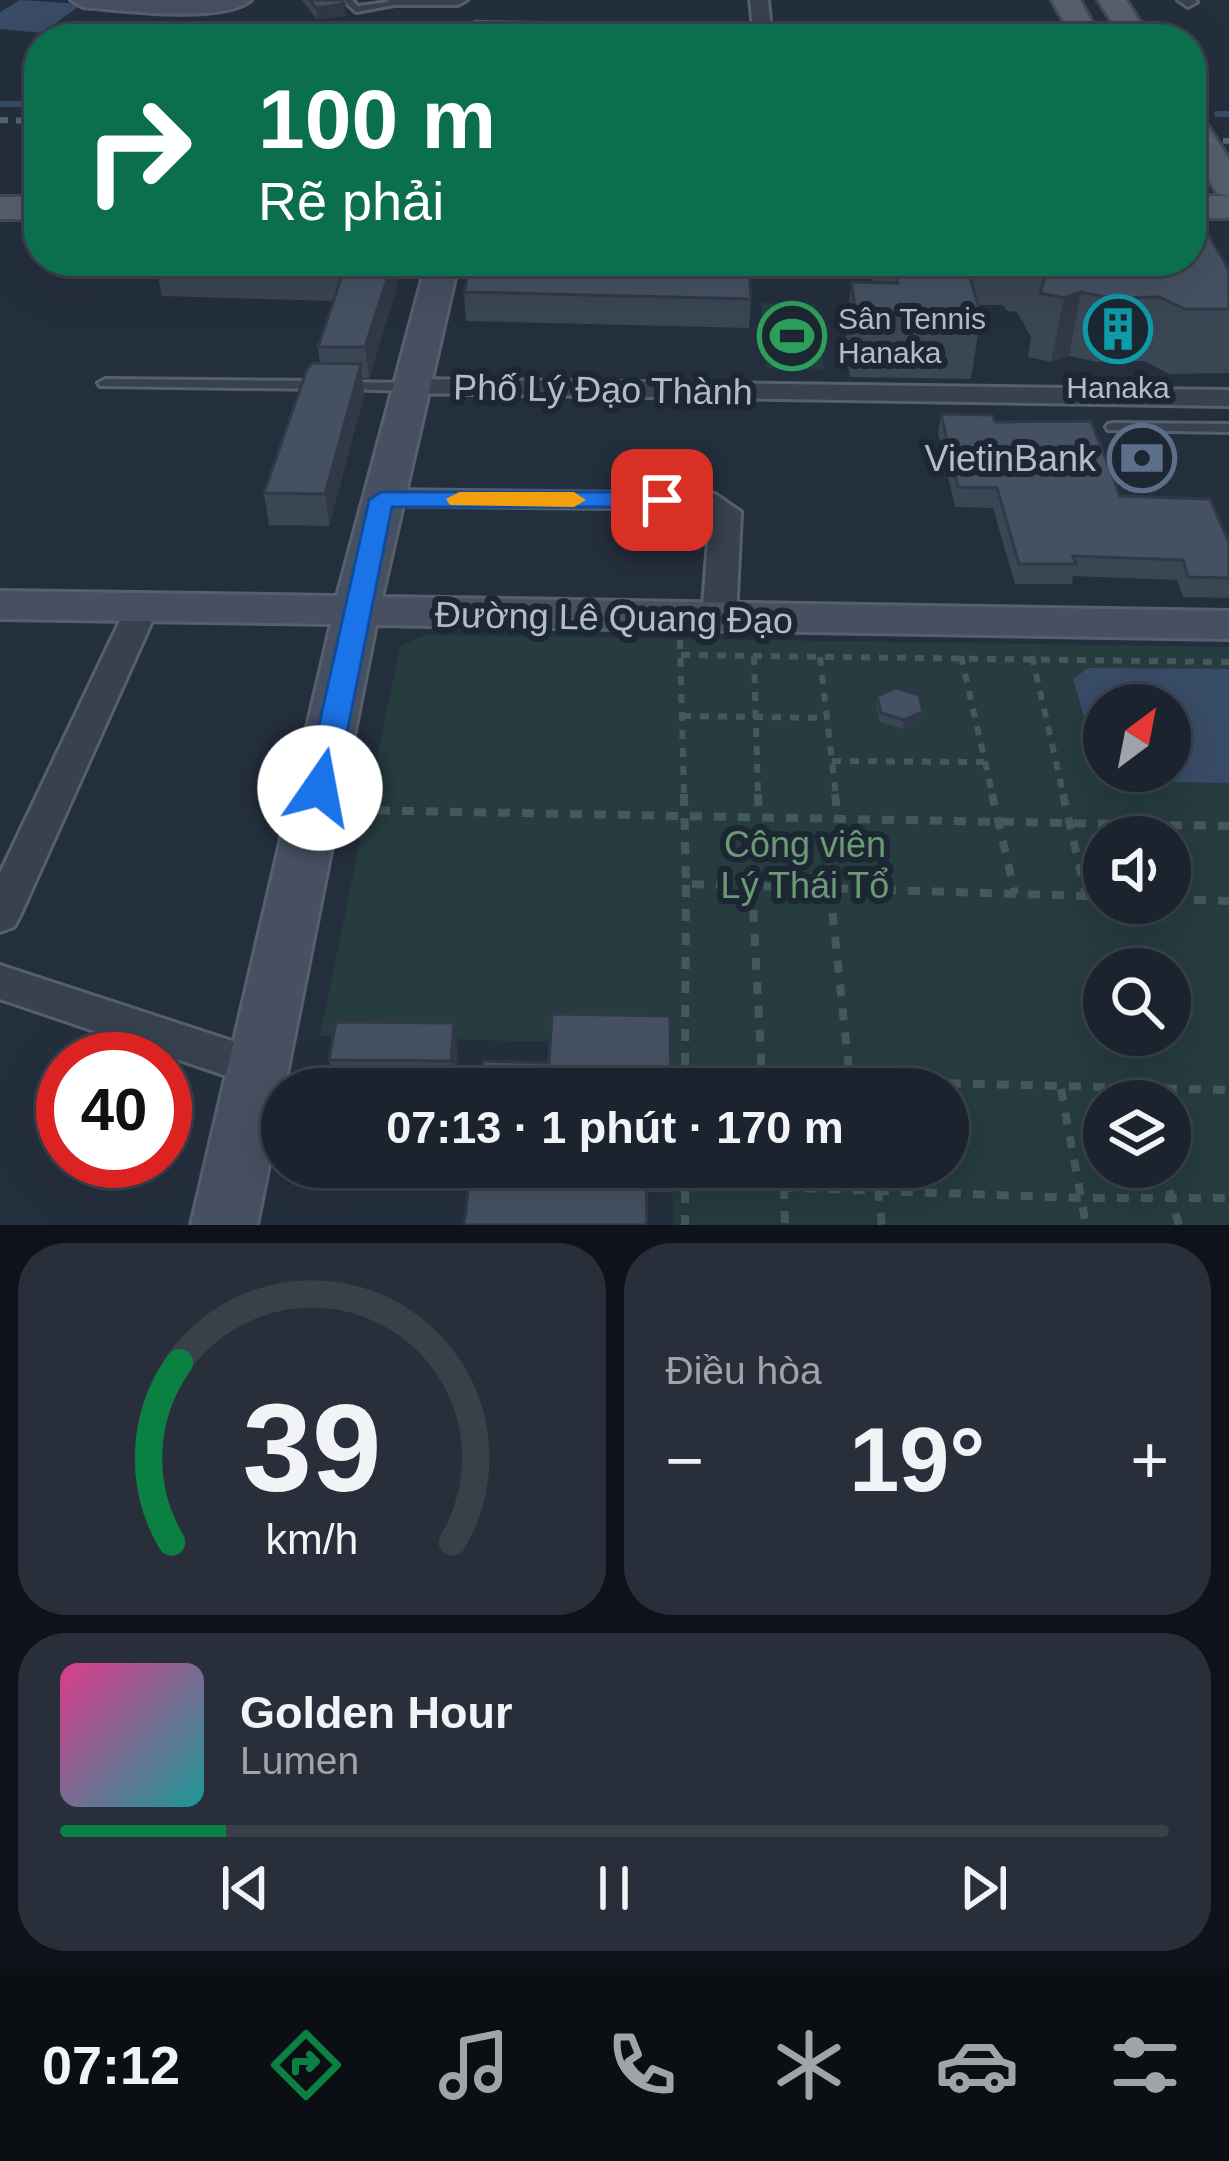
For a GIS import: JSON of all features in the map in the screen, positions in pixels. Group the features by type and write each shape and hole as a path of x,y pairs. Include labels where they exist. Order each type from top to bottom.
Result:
{"main road":[{"path":"1206,148 1229,186"}],"street":[{"path":"83,0 239,0"},
{"path":"401,1 458,0"},
{"path":"262,1068 381,500 439,276"},
{"name":"Phố Lý Đạo Thành","path":"408,387 1229,398"},
{"path":"381,500 704,500 727,512 699,627"},
{"path":"0,916 142,608"},
{"name":"Đường Lê Quang Đạo","path":"4,613 142,608 699,627 1229,625"},
{"path":"0,982 261,1069"},
{"path":"224,1225 261,1073"}],"lane":[{"path":"347,0 356,8 401,1"},
{"path":"105,382 408,387"},
{"path":"1113,427 1229,428"}],"path":[{"path":"685,1068 681,655 699,627"},
{"path":"959,644 1015,894"},
{"path":"1029,645 1083,882"},
{"path":"681,655 1229,662"},
{"path":"754,656 759,818"},
{"path":"820,656 838,820"},
{"path":"682,716 827,718"},
{"path":"832,761 985,762"},
{"path":"354,810 1229,826"},
{"path":"686,884 1083,896"},
{"path":"752,886 762,1068"},
{"path":"830,889 849,1068"},
{"path":"1191,900 1229,902"},
{"path":"969,1085 1083,1089"},
{"path":"1060,1089 1086,1225"},
{"path":"1191,1089 1229,1090"},
{"path":"685,1188 685,1225"},
{"path":"784,1188 785,1225"},
{"path":"847,1188 1081,1198 1229,1198"},
{"path":"1169,1188 1179,1225"},
{"path":"878,1189 882,1225"}],"green space":[{"name":"Sân Tennis Hanaka","path":"761,303 815,304 824,369 767,368"},
{"name":"Công viên Lý Thái Tổ","path":"425,635 1229,647 1229,1225 673,1225 672,1188 969,1188 969,1068 671,1068 670,1045 320,1036 400,646"}],"water":[{"path":"20,0 82,4 54,24 24,24 24,31 0,29 0,12"},
{"path":"1088,668 1229,669 1229,783 1191,782 1191,684 1083,684 1083,713 1073,679"}],"building":[{"path":"310,0 341,0 344,4 316,8"},
{"path":"1206,230 1229,270 1229,309 1185,309 1159,297 1111,298 1081,292 1064,298 1040,293 1045,277 1206,276"},
{"path":"342,276 388,276 365,347 318,347"},
{"path":"468,276 750,276 751,299 464,292"},
{"path":"896,276 969,276 981,315 856,313 851,282 898,283"},
{"path":"313,363 361,364 325,494 264,493 307,369"},
{"path":"941,414 992,415 995,422 1091,421 1120,496 1210,499 1229,543 1229,578 1188,577 1183,560 1073,556 1076,564 1019,564 997,488 958,487"},
{"path":"896,688 919,695 923,712 904,720 881,713 877,696"},
{"path":"552,1014 670,1016 671,1068 482,1068 483,1061 549,1063"},
{"path":"336,1022 454,1023 451,1061 329,1060"},
{"path":"468,1188 646,1188 647,1225 464,1225"}],"waterway":[{"path":"0,104 24,104"},
{"path":"1217,114 1229,114"}],"railway":[{"path":"0,120 24,121"},
{"path":"1206,140 1229,141"}],"slow traffic":[{"path":"459,499 574,500"}],"place":[{"name":"Hanaka","path":"1118,329"},
{"name":"Sân Tennis Hanaka","path":"792,336"},
{"name":"VietinBank","path":"1142,458"}],"route":[{"path":"320,788 381,500 662,500"}]}
